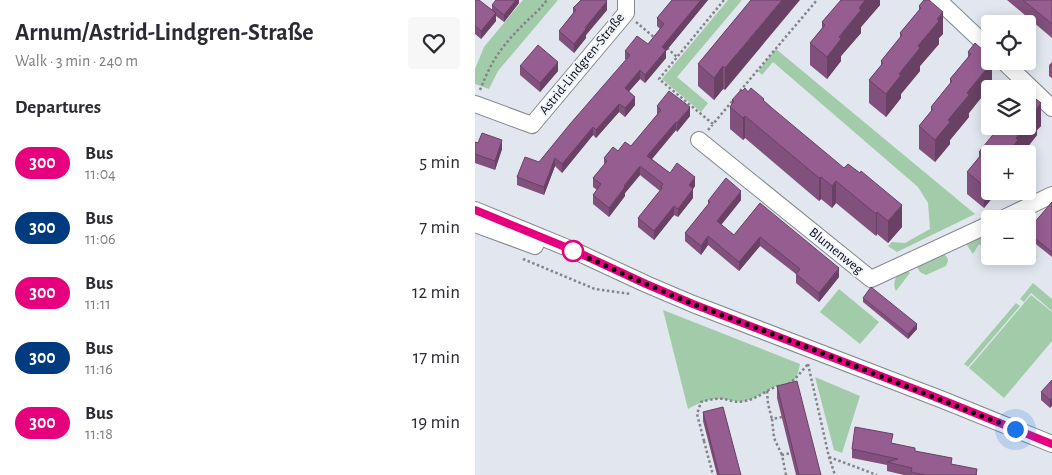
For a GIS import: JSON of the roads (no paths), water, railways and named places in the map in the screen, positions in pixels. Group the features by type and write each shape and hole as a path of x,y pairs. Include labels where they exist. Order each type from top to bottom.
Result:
{"street":[{"path":"938,0 981,41"},
{"name":"Astrid-Lindgren-Straße","path":"477,99 532,125 626,6"},
{"path":"1012,70 1052,108"},
{"name":"Blumenweg","path":"699,140 871,279 981,228"},
{"path":"1021,210 1052,195"},
{"path":"475,210 575,251 693,304 1052,444"},
{"path":"475,224 646,284"}]}
